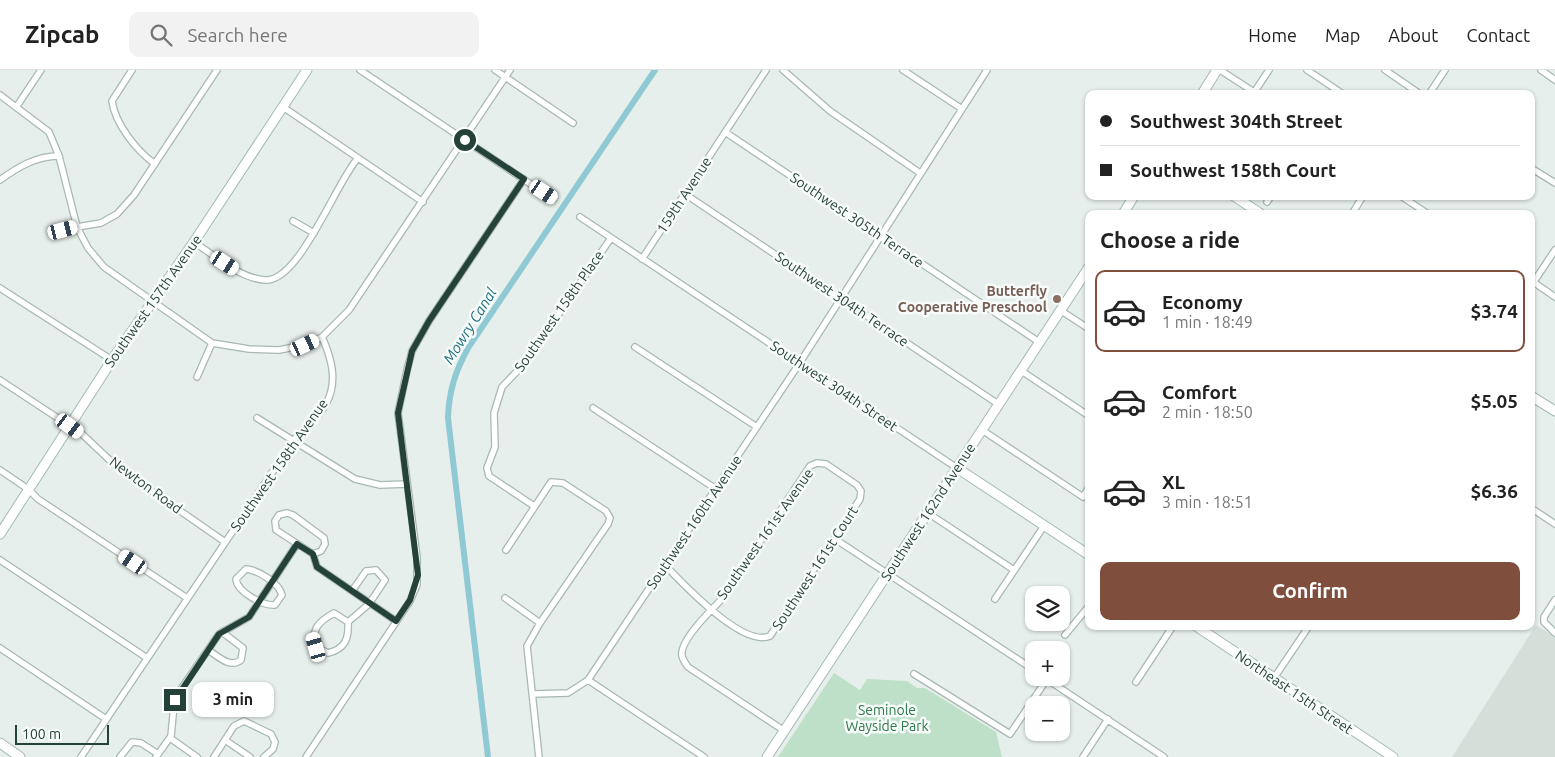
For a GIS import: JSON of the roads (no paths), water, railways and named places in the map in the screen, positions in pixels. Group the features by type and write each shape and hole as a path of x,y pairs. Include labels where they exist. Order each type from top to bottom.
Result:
{"street":[{"path":"17,106 41,70"},
{"path":"132,70 112,101 113,108 133,145 139,153 155,164"},
{"path":"56,234 77,226 101,223 117,214 134,195 217,70"},
{"name":"Southwest 157th Avenue","path":"0,534 112,360 194,242 307,70"},
{"path":"360,70 553,199"},
{"path":"495,70 573,123"},
{"path":"0,95 49,132 59,156 77,226 88,248 104,267 212,343 249,349 279,350 305,345 322,337 349,310 465,140 510,70"},
{"name":"159th Avenue","path":"642,259 766,70"},
{"path":"783,70 830,111 920,173"},
{"path":"903,70 962,109"},
{"path":"881,236 987,70"},
{"path":"1205,90 1219,70 1249,90"},
{"path":"1256,90 1269,70"},
{"path":"1307,70 1337,90"},
{"path":"1386,70 1414,90"},
{"path":"1432,90 1445,70"},
{"path":"1541,70 1555,80"},
{"path":"283,107 422,202"},
{"name":"Southwest 305th Terrace","path":"725,132 1039,342"},
{"path":"0,180 16,169 38,159 59,156"},
{"path":"194,242 241,273 266,281 278,276 299,259 338,186 358,158"},
{"path":"1535,170 1555,183"},
{"path":"306,757 410,600 418,575 398,413 412,351 429,321 524,179"},
{"name":"Southwest 304th Terrace","path":"685,194 998,404"},
{"path":"1240,200 1255,210"},
{"path":"1407,200 1422,210"},
{"name":"Southwest 304th Street","path":"580,217 1085,552"},
{"path":"293,221 314,233"},
{"name":"Southwest 160th Avenue","path":"588,680 799,364 881,236"},
{"name":"Southwest 158th Place","path":"534,506 489,476 487,468 495,447 494,413 502,388 525,363 611,238"},
{"path":"1535,279 1555,250"},
{"name":"Southwest 162nd Avenue","path":"766,757 1085,273"},
{"path":"1535,285 1555,297"},
{"path":"0,288 112,360"},
{"path":"1060,310 1085,326"},
{"name":"Southwest 158th Avenue","path":"81,757 294,440 327,402 332,365 331,357 322,337"},
{"path":"196,377 212,343"},
{"path":"635,347 757,427"},
{"path":"1020,370 1085,413"},
{"name":"Newton Road","path":"0,380 70,426 117,468 225,542"},
{"path":"1535,398 1555,411"},
{"path":"592,408 716,489"},
{"path":"258,418 355,479 380,484 406,484"},
{"path":"982,430 1082,497 1085,492"},
{"name":"Southwest 161st Avenue","path":"783,730 688,667 682,656 683,648 698,625 721,600 810,466 817,463 826,464 857,485 861,491"},
{"path":"0,470 28,489 38,499 187,598"},
{"path":"506,550 551,482 563,483 606,511 610,518 608,524 540,623 527,646 528,670 533,694 539,757"},
{"name":"Southwest 161st Court","path":"712,610 754,638 762,640 770,636 835,539 860,499 861,491"},
{"path":"1535,511 1555,524"},
{"path":"313,554 321,551 325,544 324,538 293,515 287,513 279,514 275,521 276,530 313,554 317,567 396,621"},
{"path":"928,513 1014,570"},
{"path":"995,599 1044,526"},
{"path":"835,539 1025,664"},
{"path":"120,757 132,742 141,743 157,755 170,738 173,727 175,700 208,650 222,632 247,620 297,544"},
{"path":"0,560 147,658"},
{"path":"665,566 701,603 712,610"},
{"path":"246,569 254,570 272,582 281,590 280,601 270,606 259,601 238,586 236,579 246,569"},
{"path":"348,622 334,613 323,619 316,626 313,637 316,647 328,653 338,650 346,643 348,622 369,604 385,580 376,570 366,571 352,591"},
{"path":"504,598 540,623"},
{"path":"1555,600 1544,616 1544,622 1555,633"},
{"path":"1065,635 1085,611"},
{"path":"1136,682 1170,630"},
{"name":"Northeast 15th Street","path":"1202,630 1393,757"},
{"path":"1274,678 1306,630"},
{"path":"208,650 230,664 241,660 242,648 222,632"},
{"path":"0,648 106,719"},
{"path":"914,674 1010,734 1041,686"},
{"path":"533,694 568,693 588,680 704,757"},
{"path":"1058,686 1164,757"},
{"path":"1083,757 1108,720"},
{"path":"214,757 234,726 244,721 271,734 275,742 273,750 264,757"},
{"path":"170,738 197,757"},
{"path":"225,740 250,757"},
{"path":"0,744 20,757"}],"waterway":[{"name":"Mowry Canal","path":"488,757 448,418 451,390 468,348 655,70"}],"place":[{"name":"Butterfly Cooperative Preschool","path":"1057,299"}],"park label":[{"name":"Seminole Wayside Park","path":"887,718"}]}
